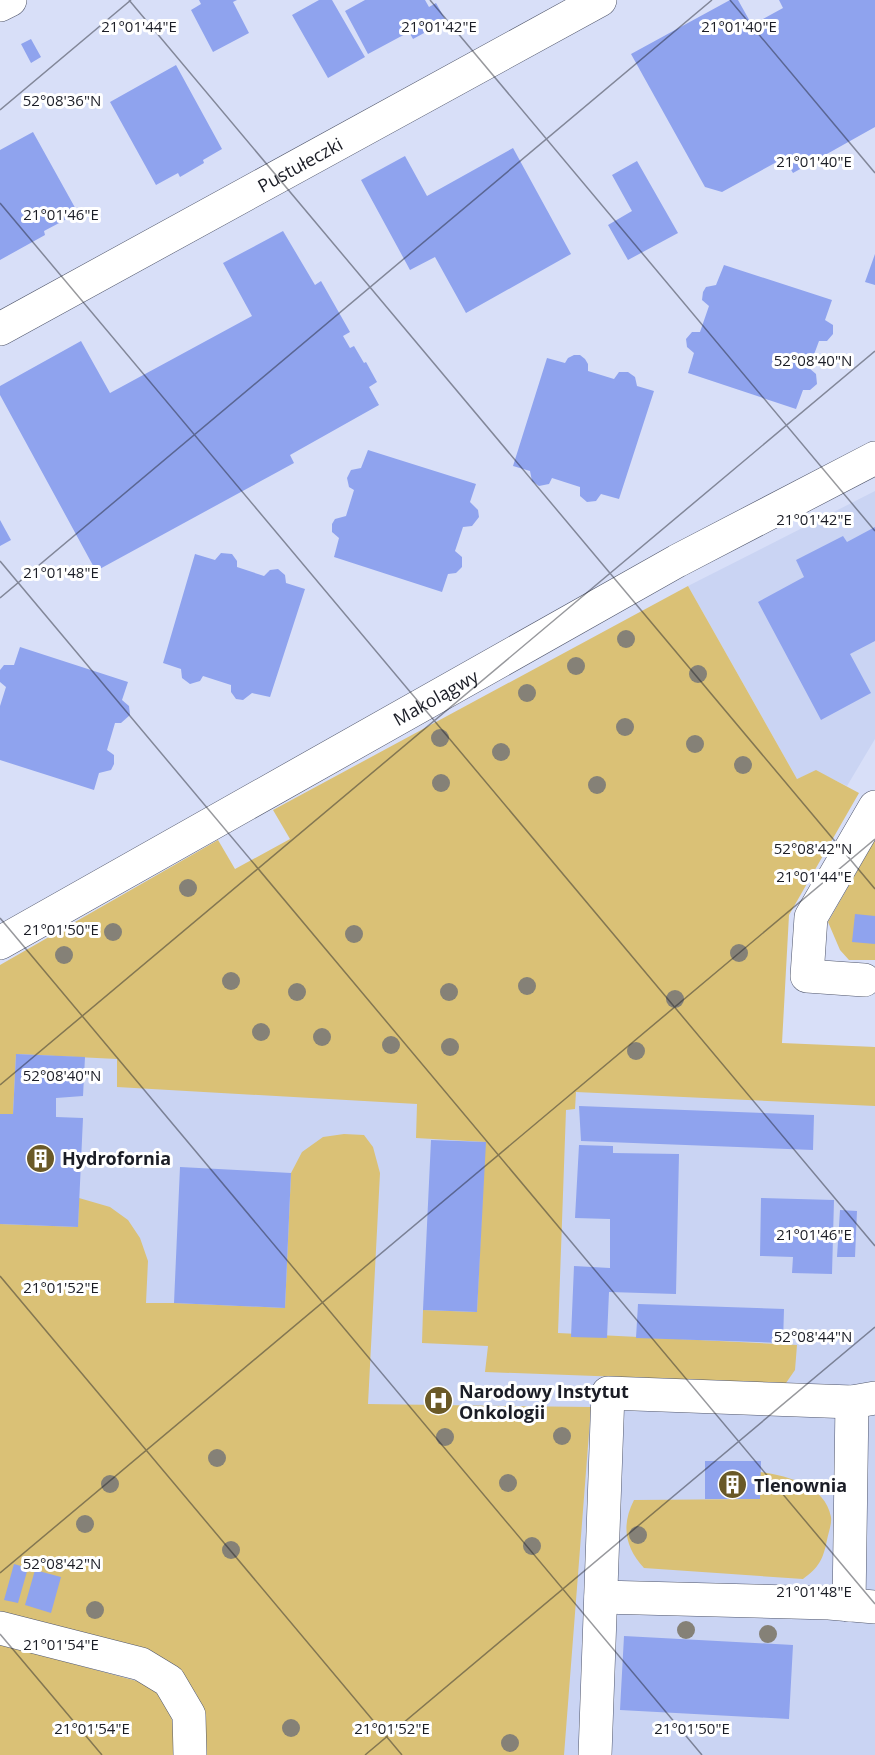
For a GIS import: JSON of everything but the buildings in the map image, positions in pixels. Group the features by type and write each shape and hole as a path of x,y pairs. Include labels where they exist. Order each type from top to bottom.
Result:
{"street":[{"path":"0,5 10,0"},
{"name":"Pustułeczki","path":"0,329 600,0"},
{"name":"Makolągwy","path":"0,943 678,561 875,458"},
{"path":"864,980 807,976 811,917 875,807"},
{"path":"595,1755 608,1393 864,1400 862,1606 601,1598"},
{"path":"0,1628 141,1664 169,1681 189,1715 190,1755"}],"shaded area":[{"path":"875,491 875,739 847,786 816,771 797,779 688,586"},
{"path":"688,586 797,779 816,770 859,793 789,915 782,1043 875,1047 875,1106 576,1092 575,1109 566,1110 558,1333 797,1345 795,1370 786,1383 485,1372 488,1346 422,1343 423,1310 477,1312 485,1142 416,1138 417,1104 117,1087 117,1059 16,1054 13,1114 0,1114 0,965 218,840 235,869 290,839 273,810"},
{"path":"875,840 875,960 849,960 840,950 828,922"},
{"name":"Narodowy Instytut Onkologii","path":"0,1023 875,1047 875,1755 0,1755"},
{"path":"344,1134 364,1135 373,1147 380,1173 368,1404 591,1407 564,1755 204,1755 205,1720 196,1693 177,1671 0,1614 0,1224 78,1227 79,1198 110,1207 128,1220 140,1238 148,1261 146,1303 285,1308 291,1173 302,1152 323,1137"},
{"path":"760,1472 782,1476 804,1484 821,1497 827,1506 831,1523 824,1553 813,1571 803,1579 644,1568 633,1552 627,1536 627,1518 634,1500 760,1499"},
{"path":"0,1644 144,1683 161,1697 170,1714 175,1733 176,1755 0,1755"}],"place":[{"name":"Hydrofornia","path":"41,1158"},
{"name":"Narodowy Instytut Onkologii","path":"438,1401"},
{"name":"Tlenownia","path":"733,1485"}]}
